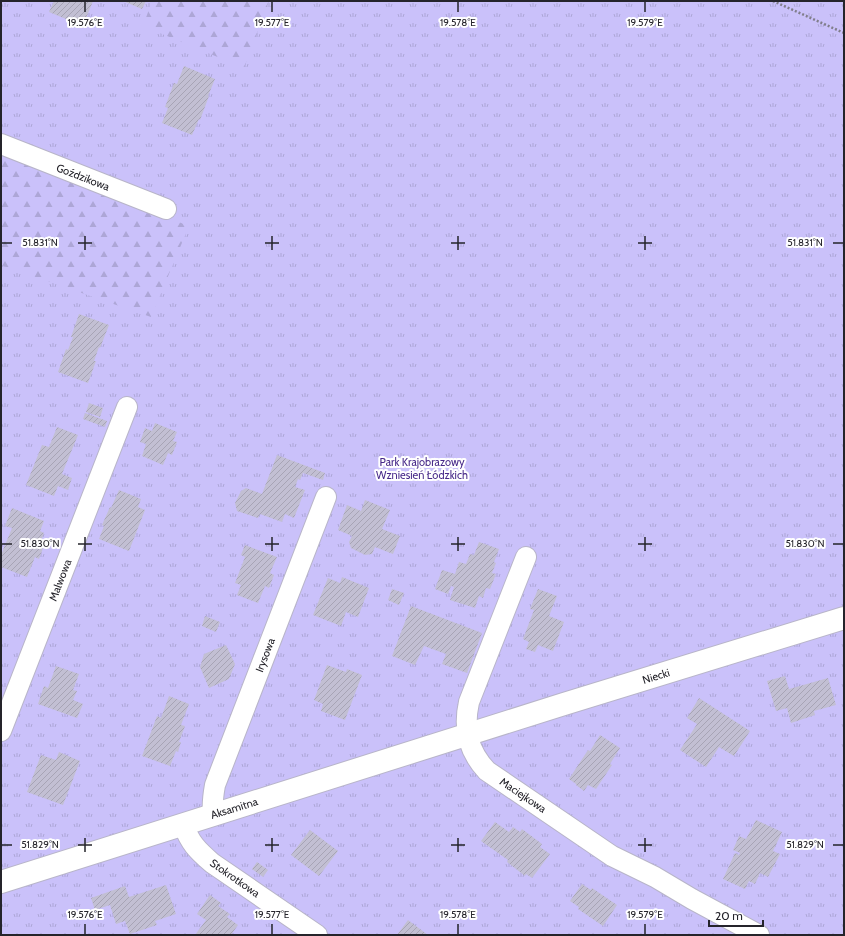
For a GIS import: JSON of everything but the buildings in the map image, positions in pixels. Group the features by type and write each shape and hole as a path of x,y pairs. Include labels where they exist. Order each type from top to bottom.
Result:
{"street":[{"name":"Goździkowa","path":"1,144 166,209"},
{"name":"Malwowa","path":"1,731 127,407"},
{"name":"Irysowa","path":"213,815 212,797 215,786 326,497"},
{"name":"Maciejkowa","path":"526,557 469,702 466,721 467,735 474,753 480,763 487,771 612,856 655,877 759,935"},
{"name":"Niecki","path":"467,735 844,618"},
{"name":"Aksamitna","path":"1,882 467,735"},
{"name":"Stokrotkowa","path":"183,824 190,842 212,863 317,935"}],"path":[{"path":"773,1 844,33"}],"green space":[{"name":"Park Krajobrazowy Wzniesień Łódzkich","path":"1,1 844,1 844,935 1,935"},
{"path":"152,1 269,1 244,68 143,26"},
{"path":"1,153 189,226 151,317 1,265"}]}
